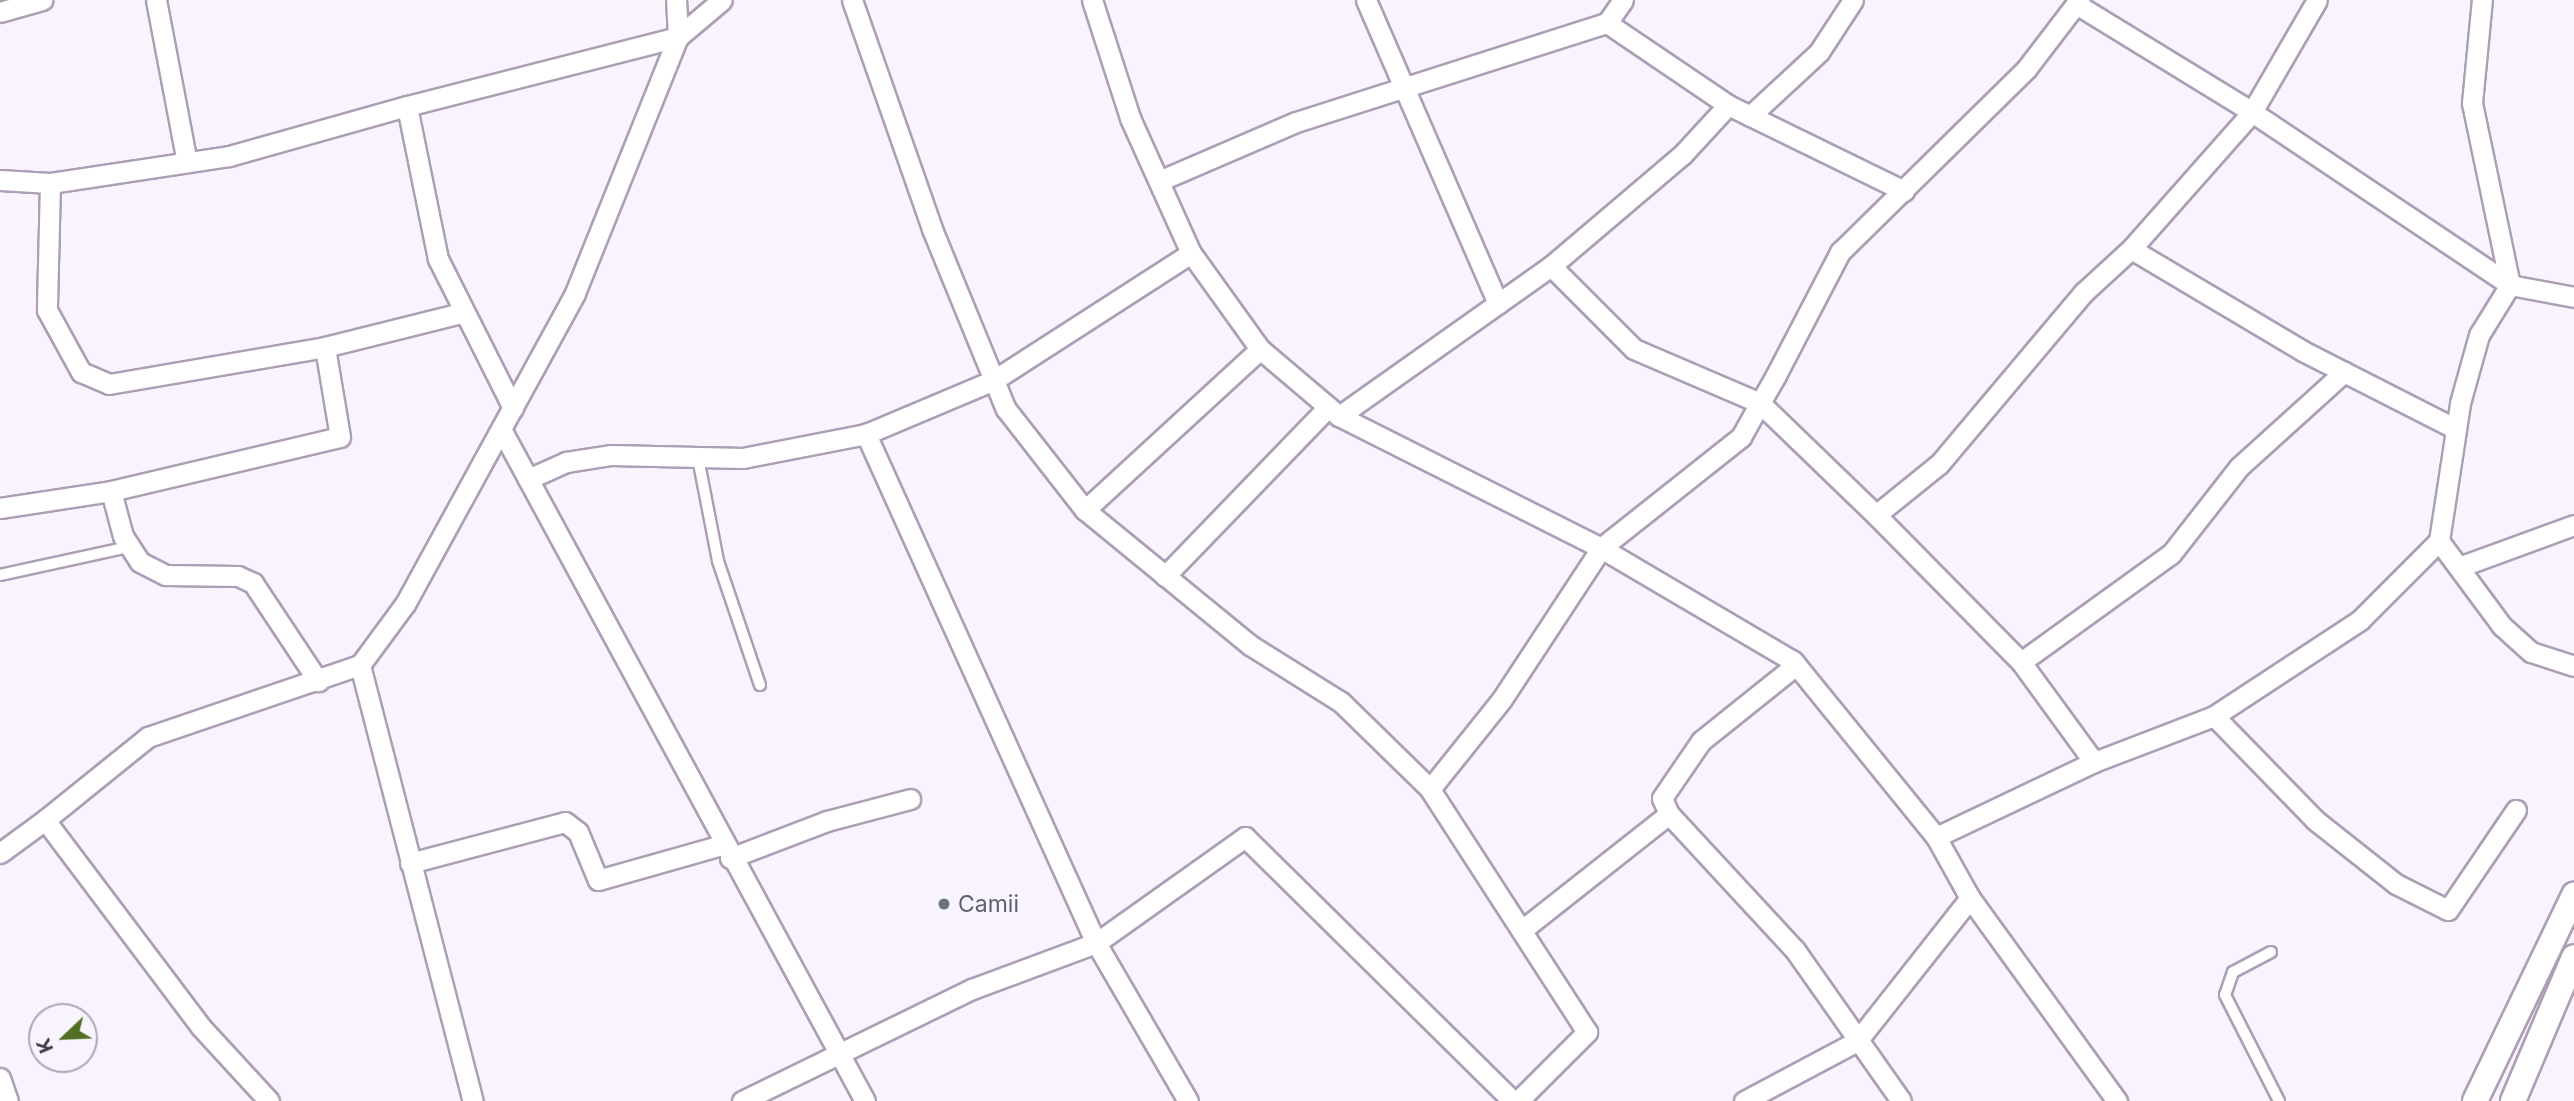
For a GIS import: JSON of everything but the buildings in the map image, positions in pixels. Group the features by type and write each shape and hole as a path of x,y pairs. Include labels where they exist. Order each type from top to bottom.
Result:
{"street":[{"path":"0,12 42,0"},
{"path":"156,0 187,162"},
{"path":"0,853 148,737 360,665 405,604 575,293 678,37 676,0"},
{"path":"0,180 50,183 187,162 678,37 722,0"},
{"path":"742,1101 838,1051 972,989 1096,943 1245,836 1516,1101 1587,1032 1430,789 1341,702 1250,645 1085,510 1006,409 932,229 852,0"},
{"path":"1091,0 1158,181 1191,253 1260,349 1334,412 1601,548 1796,665 1936,837 1970,898 2117,1101"},
{"path":"1366,0 1498,304"},
{"path":"1158,181 1296,122 1607,23 1623,0"},
{"path":"1749,116 1819,51 1853,0"},
{"path":"1876,515 1939,464 2084,292 2131,249 2252,112 2317,0"},
{"path":"1936,837 2094,762 2214,716 2360,620 2439,541 2456,429 2479,335 2510,285 2472,103 2482,0"},
{"path":"1430,789 1502,699 1601,548 1741,437 1840,252 2026,68 2078,2 2252,112 2510,285 2574,297"},
{"path":"1607,23 1728,105 1904,191"},
{"path":"1165,576 1334,412 1551,266 1682,155 1728,105"},
{"path":"407,106 438,259 461,313 513,408"},
{"path":"50,183 44,297 52,323 88,380 108,384 325,347 461,313"},
{"path":"2131,249 2344,372 2456,429"},
{"path":"528,480 566,462 611,455 743,458 866,434 994,380 1191,253"},
{"path":"1551,266 1634,349 1760,403 1876,515 2021,662 2094,762"},
{"path":"0,508 111,491 340,437 325,347"},
{"path":"1085,510 1260,349"},
{"path":"2021,662 2171,554 2239,467 2344,372"},
{"path":"501,429 726,852 865,1101"},
{"path":"866,434 1096,943 1188,1101"},
{"path":"111,491 128,547 157,572 238,576 253,583 318,681"},
{"path":"2459,567 2574,524"},
{"path":"2439,541 2501,626 2531,652 2574,666"},
{"path":"360,665 473,1101"},
{"path":"1796,665 1701,741 1662,798 1669,814 1795,950 1901,1101"},
{"path":"2214,716 2315,820 2396,884 2448,910 2516,810"},
{"path":"410,863 565,821 578,832 598,880 726,852 910,799"},
{"path":"1522,930 1669,814"},
{"path":"45,820 201,1027 270,1101"},
{"path":"2475,1101 2574,895"},
{"path":"1744,1101 1857,1041 1970,898"},
{"path":"2513,1101 2568,988 2574,957"},
{"path":"0,1078 8,1101"}],"lane":[{"path":"698,458 718,561 760,685"},
{"path":"0,575 128,547"},
{"path":"2271,952 2233,972 2225,995 2279,1101"}],"place":[{"name":"Camii","path":"944,904"}]}
